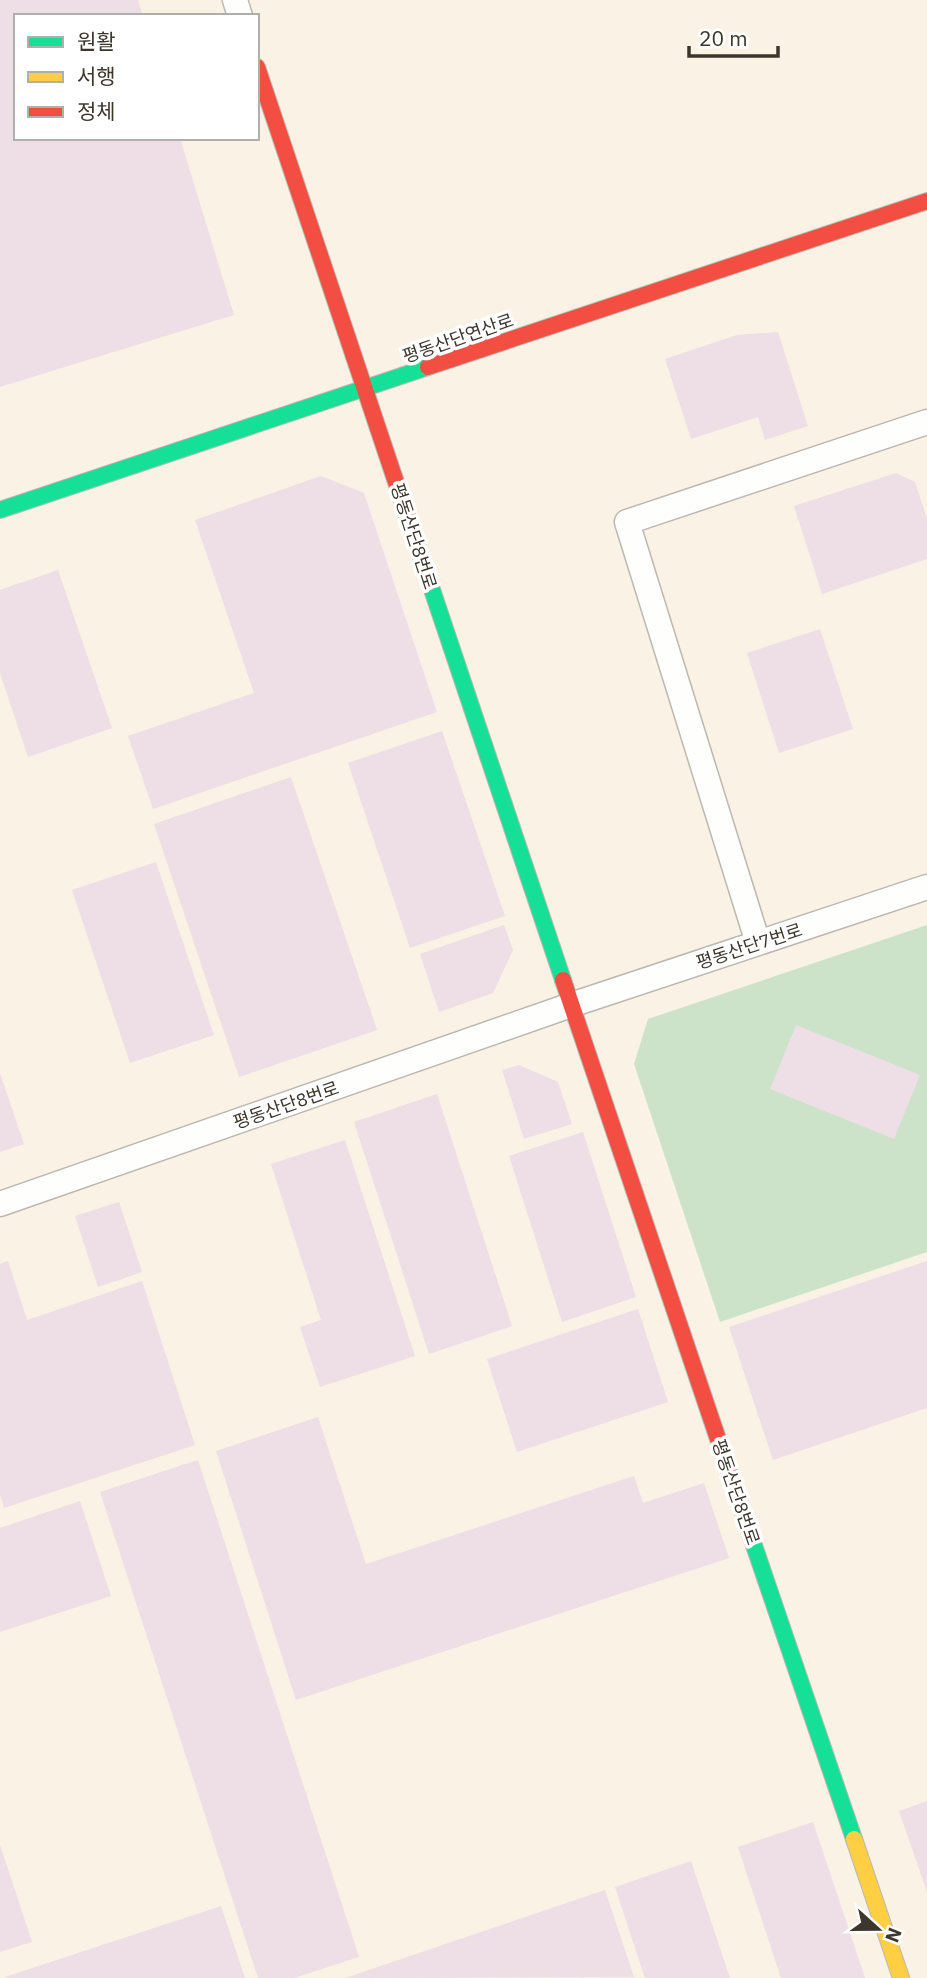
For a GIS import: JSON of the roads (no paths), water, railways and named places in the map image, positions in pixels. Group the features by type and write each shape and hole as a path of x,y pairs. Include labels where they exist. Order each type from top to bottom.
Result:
{"street":[{"name":"평동산단8번로","path":"259,73 571,1006 901,1978"},
{"name":"평동산단연산로","path":"0,510 927,201"},
{"path":"758,943 627,522 927,422"},
{"name":"평동산단7번로","path":"571,1006 927,887"},
{"name":"평동산단8번로","path":"0,1204 571,1006"}]}
